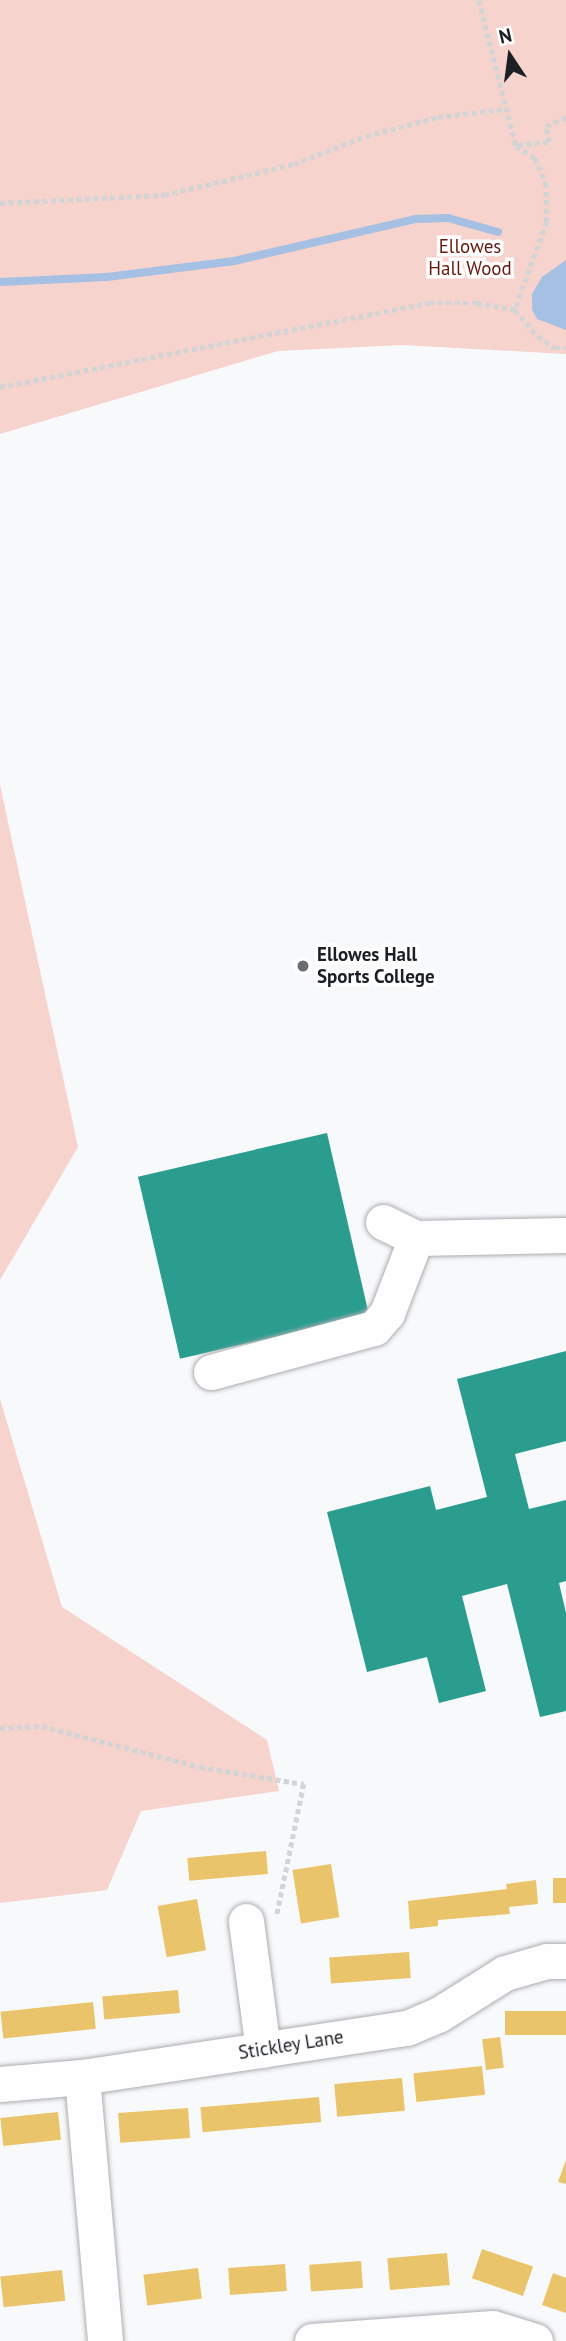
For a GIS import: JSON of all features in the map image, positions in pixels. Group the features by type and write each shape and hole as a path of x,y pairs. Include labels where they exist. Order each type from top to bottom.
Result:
{"street":[{"path":"383,1223 416,1238 566,1235"},
{"path":"211,1372 374,1328 387,1313 416,1238"},
{"path":"246,1921 263,2050"},
{"name":"Stickley Lane","path":"0,2084 82,2077 407,2028 438,2015 505,1973 547,1961 566,1961"},
{"path":"82,2077 104,2341"},
{"path":"312,2341 400,2338 493,2328 535,2341"}],"path":[{"path":"479,0 504,109 516,146 535,158 546,183 547,222 515,310"},
{"path":"0,203 164,195 295,164 366,136 438,117 504,109"},
{"path":"516,146 549,142 546,126 566,117"},
{"path":"0,387 429,303 477,303 515,310 538,336 555,348 566,348"},
{"path":"0,1728 42,1726 200,1767 304,1784 275,1921 246,1921"}],"green space":[{"name":"Ellowes Hall Wood","path":"0,0 566,0 566,354 403,345 278,351 0,434"},
{"path":"0,785 78,1147 0,1280"},
{"path":"0,1399 62,1607 267,1740 279,1791 141,1811 107,1890 0,1903"}],"water":[{"path":"566,260 566,330 537,319 532,309 532,294 542,277"}],"building: Homes":[{"path":"266,1851 268,1874 189,1881 187,1858"},
{"path":"331,1864 339,1917 301,1923 292,1870"},
{"path":"553,1878 566,1878 566,1903 553,1903"},
{"path":"536,1880 538,1904 509,1907 510,1914 438,1920 438,1926 410,1929 408,1901 507,1889 506,1884"},
{"path":"197,1899 206,1950 167,1957 158,1906"},
{"path":"409,1952 411,1978 331,1984 329,1958"},
{"path":"178,1990 180,2013 104,2020 102,1997"},
{"path":"93,2002 96,2029 3,2039 1,2012"},
{"path":"505,2011 566,2011 566,2035 505,2035"},
{"path":"500,2037 504,2068 486,2070 482,2039"},
{"path":"482,2066 485,2095 416,2102 413,2073"},
{"path":"402,2078 405,2111 337,2117 334,2084"},
{"path":"319,2097 321,2122 203,2132 200,2107"},
{"path":"188,2108 190,2138 120,2143 118,2113"},
{"path":"58,2112 61,2140 3,2146 0,2118"},
{"path":"566,2160 566,2184 558,2182"},
{"path":"482,2249 533,2267 523,2296 472,2278"},
{"path":"447,2253 450,2285 390,2290 387,2258"},
{"path":"361,2261 363,2288 311,2292 309,2265"},
{"path":"285,2264 287,2291 230,2295 228,2268"},
{"path":"198,2268 202,2299 147,2305 143,2275"},
{"path":"62,2270 65,2301 4,2307 0,2276"},
{"path":"553,2273 566,2278 566,2313 542,2305"}],"building: Schools":[{"path":"327,1133 369,1315 180,1359 138,1177"},
{"path":"566,1351 566,1441 515,1454 529,1509 566,1500 566,1581 559,1583 566,1613 566,1711 540,1717 507,1584 462,1596 486,1691 439,1703 427,1657 367,1672 327,1512 430,1486 436,1510 487,1497 457,1379"}],"waterway":[{"path":"0,282 107,277 234,261 416,219 448,218 498,232"}],"place":[{"name":"Ellowes Hall Sports College","path":"303,966"}]}
